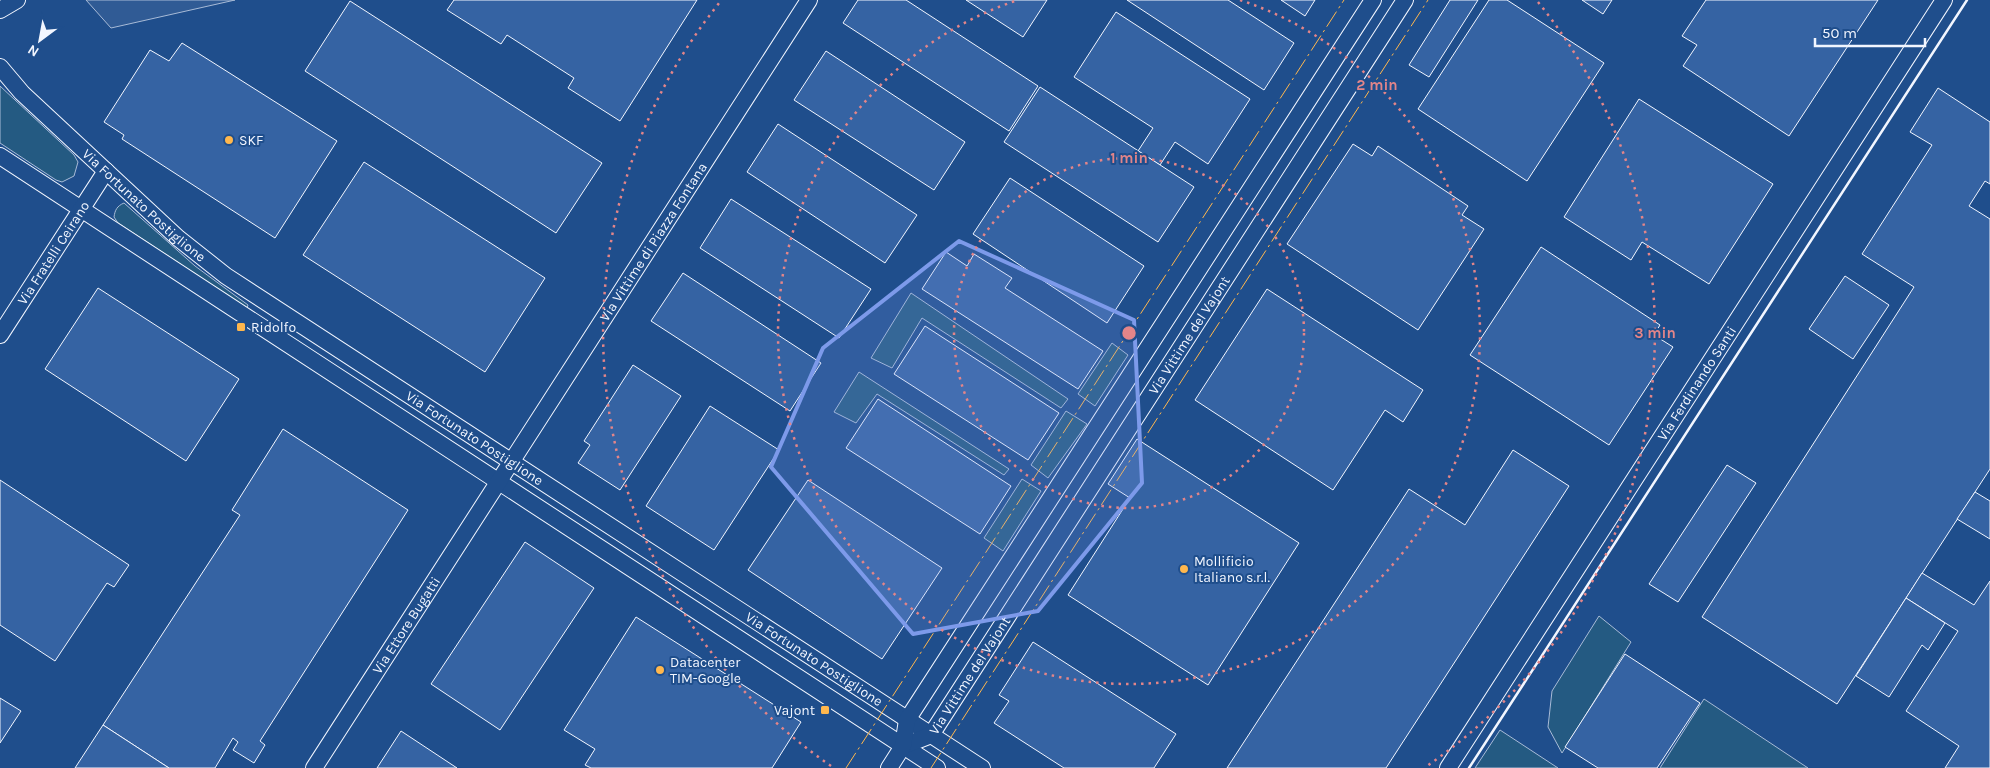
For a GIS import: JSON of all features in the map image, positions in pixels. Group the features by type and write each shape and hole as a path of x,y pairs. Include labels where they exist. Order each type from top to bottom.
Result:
{"street":[{"path":"0,10 17,0"},
{"name":"Via Vittime di Piazza Fontana","path":"499,483 808,0"},
{"name":"Via Vittime del Vajont","path":"903,746 907,720 1373,0"},
{"name":"Via Vittime del Vajont","path":"903,746 931,735 1406,0"},
{"name":"Via Ferdinando Santi","path":"1448,768 1944,0"},
{"name":"Via Fortunato Postiglione","path":"0,67 22,93 178,238 226,276 982,768"},
{"path":"1324,77 1347,91"},
{"name":"Via Fortunato Postiglione","path":"0,156 937,768"},
{"name":"Via Fratelli Ceirano","path":"0,335 106,171"},
{"path":"247,318 259,298"},
{"name":"Via Ettore Bugatti","path":"314,768 499,483"},
{"path":"1032,528 1055,543"},
{"path":"889,768 903,746"}],"highlighted area":[{"path":"959,241 1134,320 1142,483 1038,611 913,634 771,467 823,348"}],"shaded area":[{"path":"86,0 235,0 111,28"},
{"path":"0,86 74,155 78,162 74,176 62,182 56,180 0,143"},
{"path":"124,203 195,266 248,305 247,308 118,223 114,217 115,212"},
{"path":"911,293 1068,399 1061,408 922,318 892,368 871,358"},
{"path":"1112,343 1128,355 1095,406 1078,394"},
{"path":"859,372 1009,469 1004,475 877,394 856,423 834,412"},
{"path":"1066,411 1087,424 1048,478 1031,465"},
{"path":"1022,479 1041,491 1003,551 984,538"},
{"path":"1599,616 1631,642 1562,753 1548,727 1552,691"},
{"path":"1704,699 1808,768 1660,768"},
{"path":"1500,730 1558,768 1475,768"}],"building":[{"path":"454,0 697,0 620,121 568,88 574,78 507,35 501,44 447,10"},
{"path":"858,0 906,0 1038,86 1009,131 843,23"},
{"path":"966,0 1047,0 1023,37"},
{"path":"1127,0 1228,0 1294,43 1264,90"},
{"path":"1281,0 1315,0 1305,16"},
{"path":"1450,0 1478,0 1429,77 1409,65"},
{"path":"1489,0 1507,0 1604,63 1527,181 1418,109"},
{"path":"1582,0 1612,0 1603,14"},
{"path":"1706,0 1878,0 1789,136 1683,66 1697,45 1682,36"},
{"path":"350,1 602,163 556,233 305,71"},
{"path":"1116,12 1250,99 1208,164 1175,142 1160,165 1138,151 1153,128 1074,77"},
{"name":"SKF","path":"182,43 337,141 275,238 122,139 124,135 104,122 150,50 169,61"},
{"path":"826,51 965,142 934,190 794,100"},
{"path":"1040,87 1194,187 1158,242 1004,142"},
{"path":"1938,88 1990,122 1990,184 1985,181 1969,206 1990,219 1990,469 1837,704 1702,617 1914,287 1862,254 1932,145 1910,132"},
{"path":"1639,99 1773,184 1709,284 1642,242 1631,260 1564,217"},
{"path":"778,124 917,215 885,263 747,172"},
{"path":"1353,144 1372,156 1378,146 1468,206 1462,215 1484,229 1418,330 1287,244"},
{"path":"364,162 545,278 485,372 303,255"},
{"path":"1010,178 1144,266 1107,323 973,234"},
{"path":"731,199 871,289 839,338 700,248"},
{"path":"1541,247 1660,325 1654,335 1673,347 1609,445 1470,355"},
{"path":"946,252 967,266 974,254 1012,278 1005,288 1103,351 1078,389 922,289"},
{"path":"683,273 821,363 790,411 651,321"},
{"path":"1845,276 1889,305 1853,359 1809,329"},
{"path":"98,288 239,379 186,461 45,369"},
{"path":"1267,289 1423,390 1403,422 1385,410 1333,490 1195,400"},
{"path":"925,326 1059,413 1028,460 894,374"},
{"path":"633,365 681,396 620,490 578,463 590,445 584,441"},
{"path":"878,399 1011,486 980,534 846,448"},
{"path":"710,406 779,450 714,550 646,506"},
{"path":"283,429 408,510 260,741 265,745 254,763 233,750 238,742 233,738 215,768 169,768 103,725 240,515 232,510"},
{"name":"Mollificio Italiano s.r.l.","path":"1137,439 1299,543 1208,685 1068,595 1130,498 1108,484"},
{"path":"1513,450 1569,486 1386,768 1227,768 1409,489 1465,525"},
{"path":"1727,465 1756,483 1678,602 1649,584"},
{"path":"0,480 129,565 114,587 107,583 55,661 0,625"},
{"path":"808,480 942,568 882,659 748,570"},
{"path":"1975,492 1990,501 1990,539 1957,519"},
{"path":"525,542 594,588 500,730 431,684"},
{"path":"1922,573 1974,605 1990,581 1990,768 1945,768 1959,746 1906,711 1958,631 1906,598"},
{"path":"1906,598 1945,623 1928,650 1922,645 1889,697 1856,676"},
{"name":"Datacenter TIM-Google","path":"636,617 801,722 772,768 591,768 585,765 595,749 564,730"},
{"path":"1033,642 1176,734 1154,768 1064,768 994,723 1009,701 999,695"},
{"path":"1625,654 1700,703 1657,768 1598,768 1565,747"},
{"path":"0,698 21,711 0,743"},
{"path":"103,725 169,768 75,768"},
{"path":"401,731 457,768 377,768"}],"wall":[{"path":"1469,768 1967,0"}],"power":[{"path":"846,768 1344,0"},
{"path":"931,768 1428,0"}],"place":[{"name":"SKF","path":"229,140"},
{"name":"Ridolfo","path":"241,327"},
{"name":"Mollificio Italiano s.r.l.","path":"1184,569"},
{"name":"Datacenter TIM-Google","path":"660,670"},
{"name":"Vajont","path":"825,710"}]}
